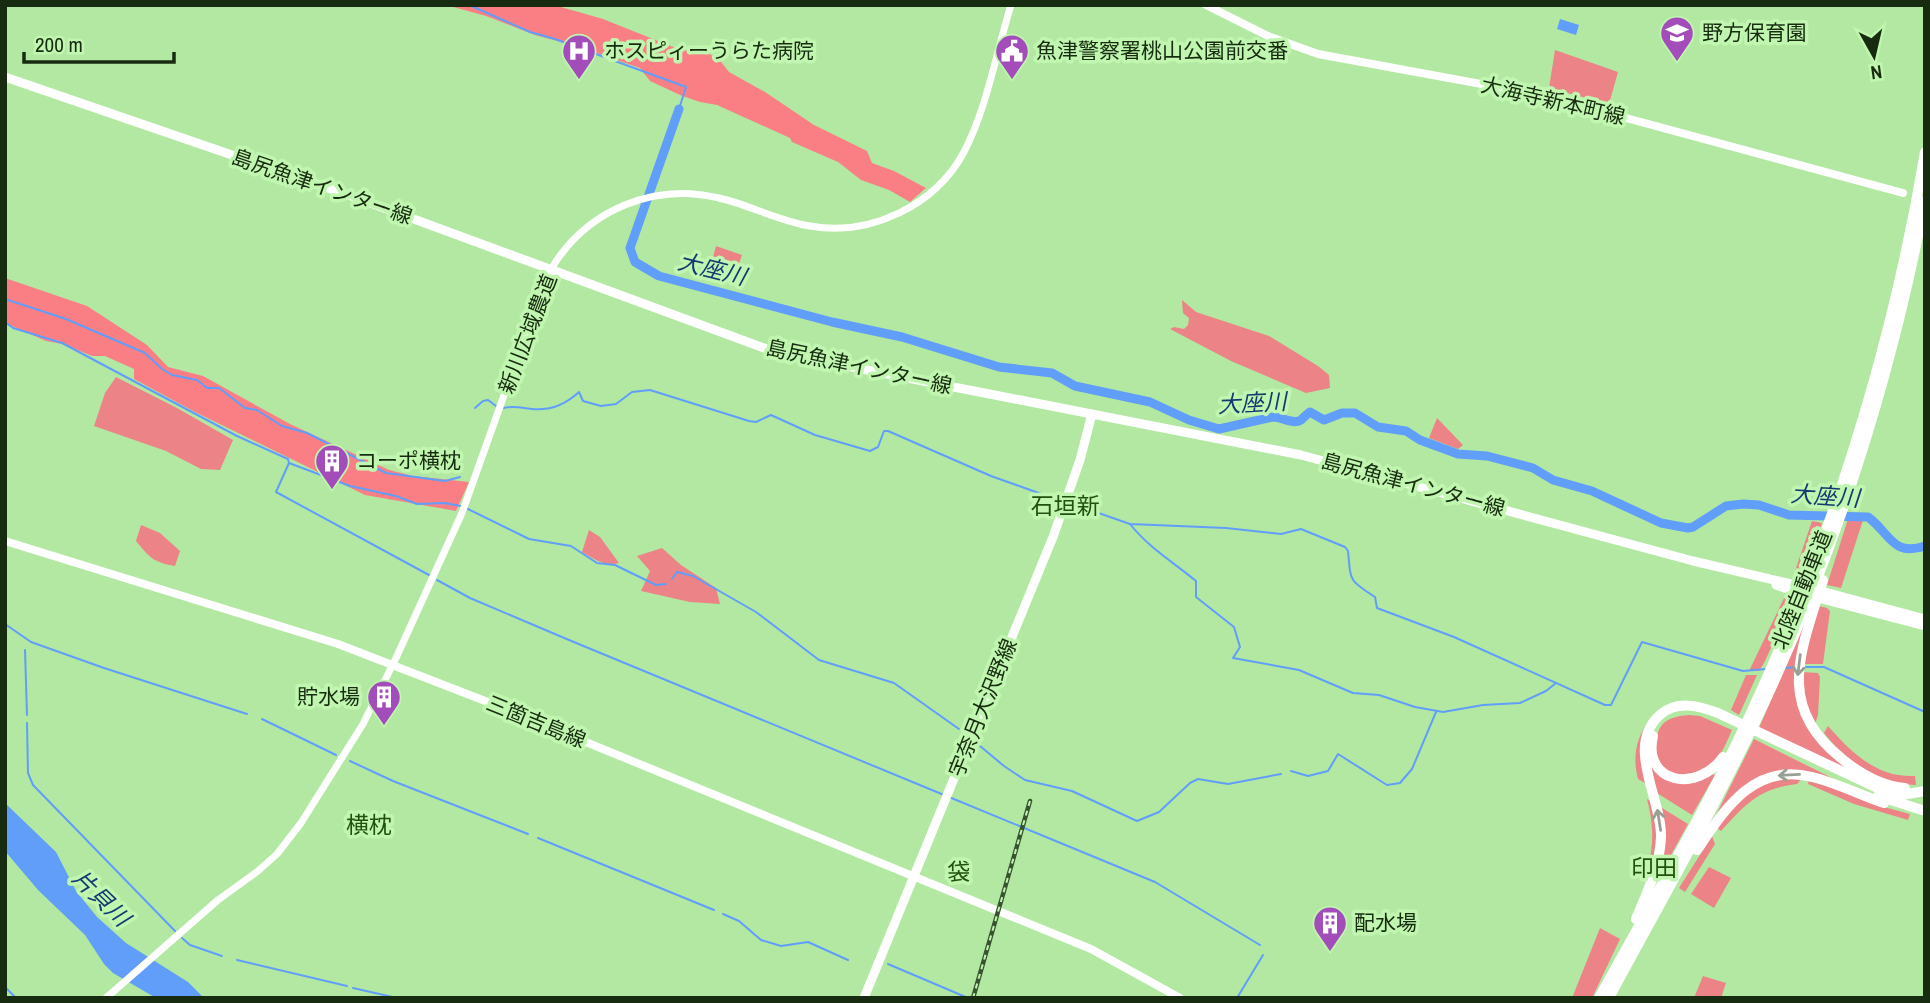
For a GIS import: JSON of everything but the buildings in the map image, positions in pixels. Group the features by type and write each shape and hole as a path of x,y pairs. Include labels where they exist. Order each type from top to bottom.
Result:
{"highway":[{"name":"北陸自動車道","path":"1841,508 1892,313 1925,152"},
{"name":"北陸自動車道","path":"1841,508 1852,484 1894,339 1925,201"},
{"path":"1841,508 1800,654 1798,676 1801,704 1808,722 1819,737 1853,767 1894,787 1925,789"},
{"name":"北陸自動車道","path":"1752,715 1793,615 1834,528"},
{"name":"北陸自動車道","path":"1752,715 1804,613 1834,528"},
{"path":"1599,998 1646,897 1657,865 1661,829 1645,749 1651,727 1665,711 1685,705 1708,709 1879,790 1902,795 1925,789"},
{"path":"1737,744 1715,767 1703,776 1689,780 1676,779 1666,774 1655,760 1652,747 1653,736 1664,720 1676,713 1697,712 1727,723 1887,800 1923,810"},
{"path":"1609,998 1752,715"},
{"path":"1599,998 1737,744"},
{"path":"1621,975 1718,820 1734,800 1757,782 1775,776 1801,774 1887,804 1923,810"}],"main road":[{"name":"大海寺新本町線","path":"1206,5 1268,36 1318,54 1541,95 1903,193"},
{"name":"島尻魚津インター線","path":"5,77 354,197 775,352 1301,455 1799,589"},
{"name":"宇奈月大沢野線","path":"864,998 1060,519 1092,414"},
{"name":"三箇吉島線","path":"5,541 338,644 493,704 1056,935 1091,950 1180,998"},
{"path":"1925,619 1823,595 1925,626"}],"street":[{"name":"新川広域農道","path":"106,998 218,900 258,871 290,838 363,724 464,507 551,269 574,238 606,213 641,198 655,196 692,194 718,198 813,227 863,225 900,214 928,195 963,153 981,107 1011,5"}],"shaded area":[{"path":"446,5 554,5 603,19 678,49 709,54 718,58 729,72 814,125 867,151 872,163 926,188 910,202 889,190 861,180 838,162 792,142 790,138 717,105 680,95 650,81 640,68"},
{"path":"1555,50 1618,72 1609,104 1549,88"},
{"path":"716,246 742,255 737,269 712,261"},
{"path":"5,278 87,306 147,345 168,367 203,376 290,424 389,470 413,476 469,482 456,511 365,495 195,412 134,379 134,369 105,356 92,356 63,344 46,341 5,323"},
{"path":"1182,300 1196,312 1269,336 1329,375 1330,388 1306,393 1231,361 1170,329 1184,329 1188,325 1189,318 1183,313"},
{"path":"116,377 233,440 220,470 201,469 166,451 94,426 105,393"},
{"path":"1437,418 1463,445 1458,449 1429,438"},
{"path":"1848,519 1863,520 1841,588 1827,585"},
{"path":"1812,521 1822,523 1802,581 1793,577"},
{"path":"141,525 160,533 180,551 175,566 157,561 136,541"},
{"path":"589,530 600,537 619,563 604,563 582,552"},
{"path":"662,548 681,565 716,588 720,604 690,602 641,591 650,571 637,556"},
{"path":"1785,596 1794,599 1764,663 1759,671 1749,671"},
{"path":"1819,606 1830,611 1823,664 1803,664"},
{"path":"1808,615 1798,653 1812,733 1892,791 1759,728"},
{"path":"1802,672 1818,673 1820,677 1815,724 1807,708"},
{"path":"1746,675 1757,675 1739,715 1731,710"},
{"path":"1700,716 1732,730 1716,760 1686,777 1664,767 1656,750 1656,743 1659,730 1665,722 1674,717"},
{"path":"1646,725 1641,747 1645,783 1638,779 1635,758 1639,738"},
{"path":"1828,726 1866,762 1889,773 1915,776 1916,785 1889,781 1853,762 1824,733"},
{"path":"1754,739 1852,788 1797,770 1771,772 1714,819"},
{"path":"1650,754 1674,782 1695,783 1715,775 1692,815 1657,793 1651,777"},
{"path":"1802,778 1797,784 1772,789 1754,799 1721,831 1717,828 1731,808 1762,782"},
{"path":"1809,779 1880,806 1910,814 1908,820 1854,804 1808,784"},
{"path":"1647,799 1652,802 1658,831 1651,873 1647,868 1652,833"},
{"path":"1662,808 1688,824 1654,886"},
{"path":"1712,836 1715,844 1685,892 1679,888"},
{"path":"1709,867 1731,878 1714,908 1691,894"},
{"path":"1600,928 1620,939 1592,998 1572,998"},
{"path":"1703,976 1726,983 1721,998 1694,998"}],"water":[{"path":"1560,19 1579,25 1576,35 1557,29"},
{"path":"5,803 56,852 76,891 97,917 126,943 188,982 204,998 156,998 113,973 85,935 38,890 5,851"}],"waterway":[{"path":"469,5 530,32 686,87 679,109"},
{"name":"大座川","path":"679,109 630,248 635,262 659,276 832,322 902,337 999,367 1052,373 1075,386 1150,402 1189,420 1219,429 1273,417 1298,421 1310,412 1324,420 1342,413 1355,413 1378,427 1406,431 1420,440 1458,454 1487,456 1533,468 1553,480 1592,491 1661,523 1688,528 1726,506 1759,505 1789,515 1868,517 1898,546 1914,549 1925,546"},
{"path":"5,299 66,319 145,353 172,375 197,380 207,388 219,388 245,408 257,410 282,426 307,433 386,473 445,481 460,477"},
{"path":"5,322 13,328 62,343 237,436 288,459 289,463 350,486 396,496 417,504 444,503 461,506"},
{"path":"504,408 551,408 579,392 583,401 601,406 616,404 632,392 650,390 749,421 756,422 771,415 815,435 870,451 878,447 884,431 888,431 991,476 1061,501"},
{"path":"475,408 488,400 496,406"},
{"path":"289,463 276,492 429,575"},
{"path":"1070,503 1130,524 1226,528 1281,534 1301,529 1345,547 1352,579 1375,597 1377,608 1454,637 1605,705 1611,705 1642,642 1743,671 1766,669"},
{"path":"466,508 529,539 571,546 597,563 615,565 656,585 666,584"},
{"path":"1130,524 1153,548 1196,581 1196,597 1234,627 1240,647 1233,658 1299,670 1353,693 1379,695 1415,707 1443,712 1483,705 1520,703 1546,691 1556,683"},
{"path":"672,579 677,572 693,576 756,612 819,660 894,683 959,729"},
{"path":"437,580 470,598 569,640 944,795"},
{"path":"5,624 31,642 247,714"},
{"path":"25,650 27,715"},
{"path":"1785,668 1797,667"},
{"path":"1806,667 1824,667 1925,712"},
{"path":"1291,771 1308,776 1328,771 1338,754 1387,785 1400,783 1412,769 1436,712"},
{"path":"262,719 336,755"},
{"path":"27,723 28,773 33,785 175,931"},
{"path":"980,746 1025,780 1072,791 1137,821 1159,812 1190,783 1198,779 1228,784 1281,774"},
{"path":"350,761 393,781 528,834"},
{"path":"949,797 1155,882 1260,945"},
{"path":"538,838 714,910"},
{"path":"723,914 739,921 761,940 781,946 808,942 848,960"},
{"path":"182,938 190,945 222,956"},
{"path":"1237,998 1263,955"},
{"path":"237,960 347,986"},
{"path":"888,964 968,998"},
{"path":"5,987 16,998"},
{"path":"353,988 397,998"}],"railway":[{"path":"973,998 1030,801"}],"place":[{"name":"野方保育園","path":"1677,63"},
{"name":"ホスピィーうらた病院","path":"579,81"},
{"name":"魚津警察署桃山公園前交番","path":"1012,81"},
{"name":"コーポ横枕","path":"332,491"},
{"name":"貯水場","path":"384,727"},
{"name":"配水場","path":"1330,953"}],"district":[{"name":"石垣新","path":"1065,506"},
{"name":"横枕","path":"369,825"},
{"name":"印田","path":"1654,868"},
{"name":"袋","path":"959,872"}],"water label":[{"name":"片貝川","path":"101,898"}]}
